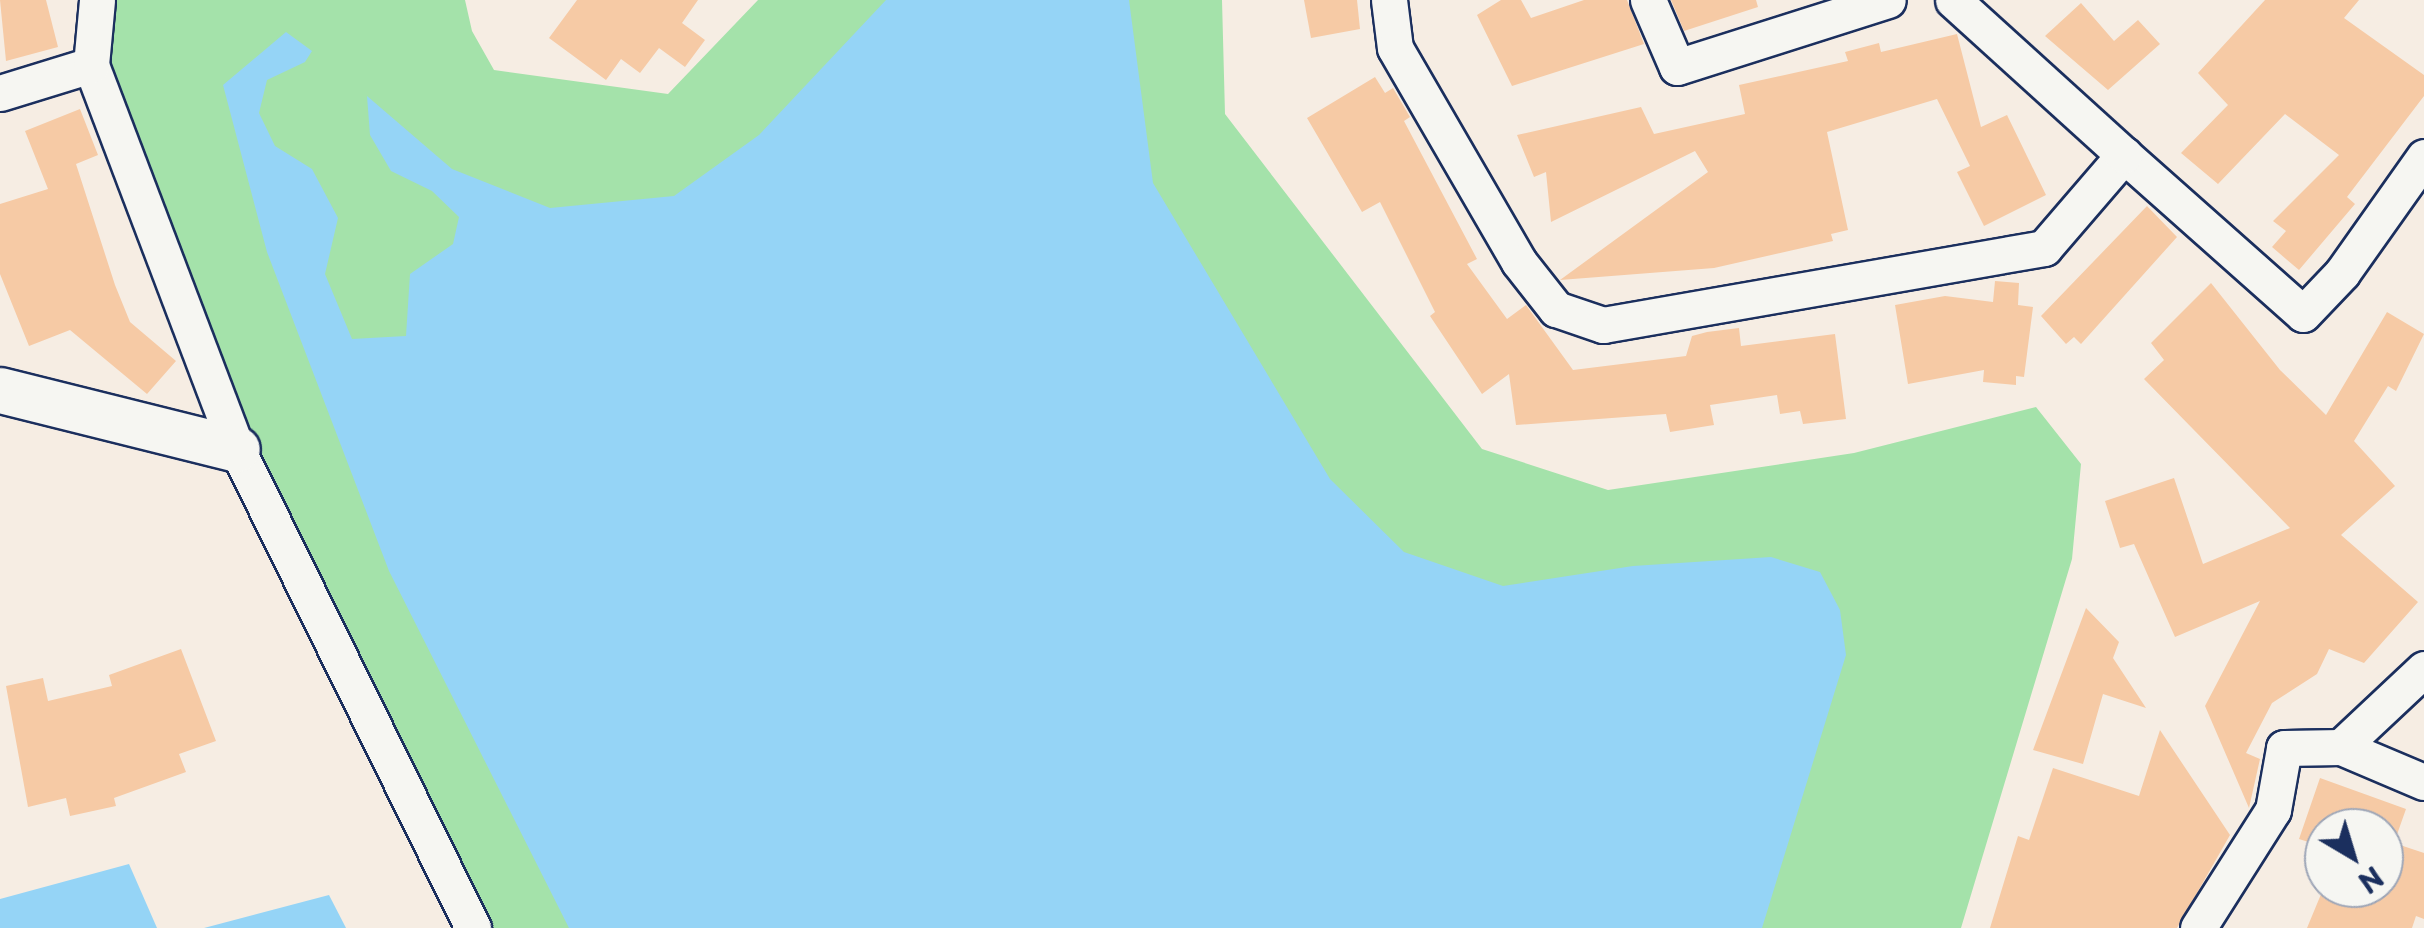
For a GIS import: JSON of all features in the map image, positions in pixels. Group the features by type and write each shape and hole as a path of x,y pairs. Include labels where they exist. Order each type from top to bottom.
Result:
{"street":[{"path":"96,0 92,65 237,449 473,928"},
{"path":"1389,0 1395,48 1519,262 1556,310 1604,325 2044,248 2124,155"},
{"path":"1648,0 1677,67 1888,0"},
{"path":"1953,0 2303,314 2342,274 2424,157"},
{"path":"0,93 92,65"},
{"path":"0,390 237,449"},
{"path":"2341,747 2424,669"},
{"path":"2198,928 2273,810 2284,748 2341,747 2424,782"}],"green space":[{"path":"97,0 465,0 472,31 494,70 668,94 758,0 1222,0 1225,114 1482,449 1608,490 1854,453 2036,407 2081,464 2072,559 1961,928 474,928 237,449 91,65"}],"water":[{"path":"886,0 1129,0 1153,183 1330,479 1404,552 1503,586 1633,566 1771,557 1820,572 1840,610 1846,655 1762,928 569,928 389,571 267,252 223,85 286,32 312,51 305,62 267,80 259,113 275,146 312,169 338,218 325,274 352,339 406,336 410,274 453,244 459,217 432,191 391,171 370,135 367,96 452,169 550,208 674,196 759,135"},
{"path":"129,864 157,928 0,928 0,899"},
{"path":"329,895 346,928 204,928"}],"building":[{"path":"0,0 46,0 58,47 6,61"},
{"path":"577,0 698,0 682,23 705,40 685,67 659,48 640,73 621,59 606,80 549,38"},
{"path":"1304,0 1357,0 1360,29 1311,38"},
{"path":"1501,0 1521,0 1531,18 1584,0 1627,0 1644,44 1512,86 1477,15"},
{"path":"1671,0 1756,0 1758,7 1684,31"},
{"path":"2265,0 2359,0 2344,18 2424,75 2424,96 2347,197 2355,204 2299,270 2272,247 2286,231 2273,221 2339,155 2285,114 2218,184 2181,153 2228,105 2198,73"},
{"path":"2081,3 2114,41 2138,20 2160,44 2108,90 2045,36"},
{"path":"1957,34 1981,127 2007,115 2046,195 1984,226 1957,172 1970,166 1937,99 1827,132 1848,230 1831,234 1833,241 1714,268 1560,280 1708,172 1695,151 1551,222 1546,172 1534,177 1517,135 1641,107 1654,134 1745,114 1739,85 1848,61 1845,52 1879,43 1881,52"},
{"path":"1375,77 1385,93 1393,88 1410,117 1404,121 1477,259 1467,264 1507,319 1526,305 1573,370 1686,356 1692,336 1707,332 1739,328 1741,346 1835,334 1846,419 1803,424 1800,411 1780,414 1777,395 1710,405 1714,425 1670,432 1666,414 1516,425 1509,374 1482,394 1430,316 1435,312 1380,202 1362,212 1307,118"},
{"path":"80,109 98,155 76,164 115,285 130,322 176,361 147,394 70,330 29,346 0,274 0,204 48,189 25,131"},
{"path":"2147,206 2177,237 2081,344 2074,337 2066,344 2041,316"},
{"path":"1995,281 2019,283 2018,305 2033,307 2024,377 2016,376 2016,385 1983,382 1984,370 1908,384 1895,305 1945,296 1993,302"},
{"path":"2211,283 2280,370 2326,415 2387,312 2424,334 2396,391 2388,386 2354,441 2395,486 2341,535 2418,602 2364,663 2329,649 2317,674 2272,703 2246,753 2260,759 2249,808 2205,706 2260,601 2175,637 2134,544 2120,548 2105,501 2174,478 2203,564 2290,528 2144,379 2164,360 2151,343"},
{"path":"2086,608 2119,642 2113,658 2146,708 2103,694 2083,764 2033,750"},
{"path":"181,649 216,741 179,754 186,772 114,798 116,806 70,816 66,798 28,807 6,686 43,678 48,701 112,686 109,675"},
{"path":"2160,730 2230,835 2177,928 1990,928 2018,836 2029,840 2053,768 2139,796"},
{"path":"2320,778 2403,808 2310,808"},
{"path":"2404,846 2424,853 2424,919 2416,916 2412,928 2307,928 2315,908 2404,908"}]}
